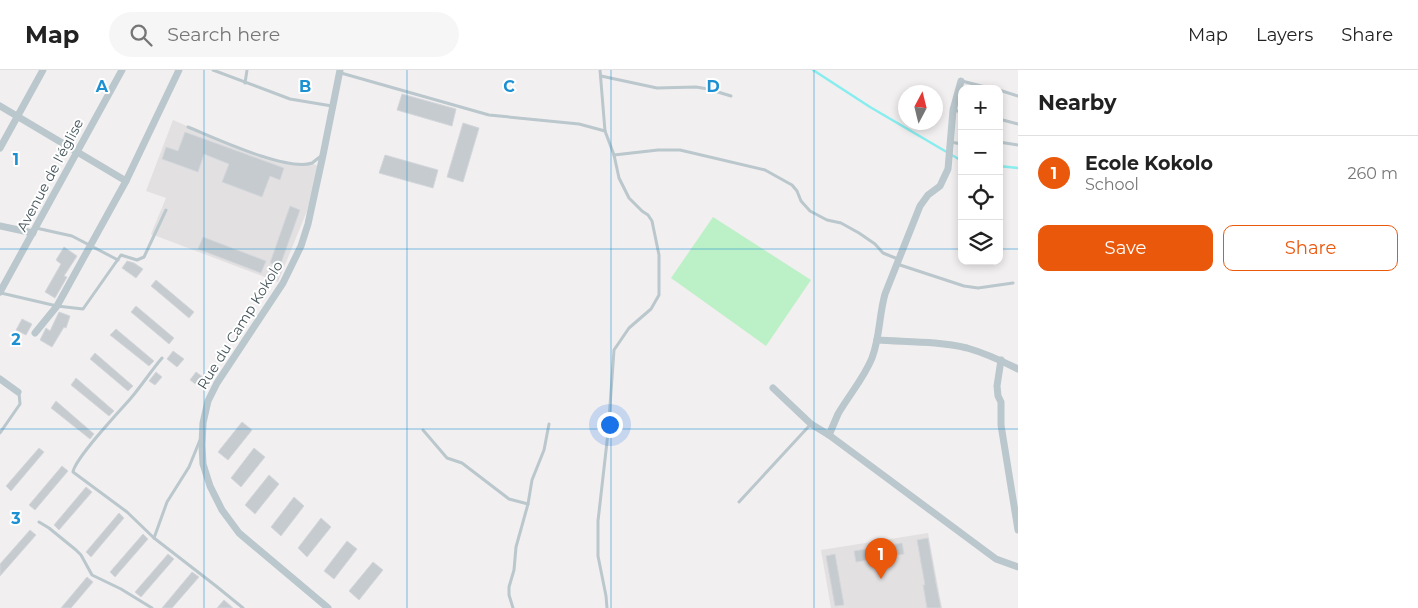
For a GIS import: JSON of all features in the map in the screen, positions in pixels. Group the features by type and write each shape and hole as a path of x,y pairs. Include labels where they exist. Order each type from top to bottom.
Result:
{"street":[{"path":"0,148 43,70"},
{"name":"Avenue de l'église","path":"0,292 122,70"},
{"path":"35,333 57,306 126,181 179,70"},
{"name":"Rue du Camp Kokolo","path":"328,608 238,533 222,510 210,486 203,464 203,434 208,401 217,383 283,283 300,246 308,224 324,155 340,71"},
{"path":"829,435 838,415 869,365 877,340 884,294 920,206 928,195 940,186 948,169 952,110 961,81"},
{"path":"0,106 126,181"},
{"path":"0,226 34,230"},
{"path":"877,340 928,343 966,348 1001,360 1018,369"},
{"path":"1001,360 997,386 1001,402 1001,425 1014,486 1018,530"},
{"path":"0,379 18,392"},
{"path":"773,388 811,424 829,435 996,558 1018,567"}],"lane":[{"path":"213,70 290,99 334,106"},
{"path":"245,83 247,70"},
{"path":"600,70 605,131 619,178 629,198 652,221 659,255 659,295 651,309 628,328 614,350 598,529 598,556 607,608"},
{"path":"340,71 489,115 569,123 605,131"},
{"path":"601,76 657,88 696,87 731,96"},
{"path":"961,81 977,85"},
{"path":"1003,91 1018,96"},
{"path":"952,110 958,111"},
{"path":"1003,120 1018,124"},
{"path":"188,127 270,159 292,163 311,163 324,155"},
{"path":"950,142 958,143"},
{"path":"1003,143 1018,145"},
{"path":"614,156 658,150 680,150 765,170 792,185 801,201 810,211 827,220 841,223 853,229 898,262 964,286 978,288 1013,283"},
{"path":"0,292 57,306 83,309 121,255 137,260 144,257 166,210"},
{"path":"34,230 72,236 118,260"},
{"path":"162,358 132,397 83,453 73,470 75,475 127,512 154,538 243,608"},
{"path":"0,433 20,404 18,392"},
{"path":"513,608 509,587 514,570 516,547 528,504 532,480 544,450 549,424"},
{"path":"739,502 811,424"},
{"path":"423,430 447,458 462,462 509,499 528,504"},
{"path":"154,538 167,502 189,467 203,434"},
{"path":"38,522 49,528 76,550 81,555 92,575 121,589 152,608"}],"shaded area":[{"path":"173,120 233,146 270,159 292,163 311,163 319,166 307,211 278,282 151,234 166,198 146,191"},
{"path":"928,533 942,608 831,608 821,550"}],"green space":[{"path":"713,217 811,280 766,346 671,278"}],"building":[{"path":"402,94 456,109 452,126 397,110"},
{"path":"463,123 479,128 463,182 447,177"},
{"path":"185,132 284,168 280,180 270,176 262,197 222,182 229,164 204,154 198,172 162,159 166,147 178,151"},
{"path":"385,155 438,170 433,188 379,173"},
{"path":"290,206 300,210 280,266 270,263"},
{"path":"203,237 266,261 261,273 198,249"},
{"path":"64,247 77,256 64,276 67,277 55,298 45,292 61,264 56,260"},
{"path":"127,261 143,269 136,278 122,268"},
{"path":"156,280 194,312 189,318 151,286"},
{"path":"136,306 174,338 169,344 131,312"},
{"path":"59,312 70,316 66,328 64,327 52,347 40,340 46,328 50,331"},
{"path":"22,319 32,324 26,335 16,330"},
{"path":"116,329 154,361 149,366 110,335"},
{"path":"173,351 184,359 177,367 167,359"},
{"path":"95,353 133,386 128,391 90,359"},
{"path":"156,372 162,377 155,385 149,381"},
{"path":"196,372 207,380 201,388 190,380"},
{"path":"76,378 114,411 109,416 71,385"},
{"path":"56,401 94,434 90,439 51,408"},
{"path":"242,422 252,430 228,460 218,452"},
{"path":"39,448 44,452 11,491 6,486"},
{"path":"254,448 265,457 241,487 231,478"},
{"path":"62,466 68,471 35,510 29,505"},
{"path":"269,475 279,484 255,514 245,505"},
{"path":"86,487 92,492 59,530 54,525"},
{"path":"294,497 304,506 281,536 271,527"},
{"path":"119,513 124,518 91,557 86,552"},
{"path":"321,518 331,527 307,557 298,548"},
{"path":"30,530 36,535 0,576 0,564"},
{"path":"143,534 148,539 115,577 110,572"},
{"path":"928,538 941,608 927,608 917,540"},
{"path":"347,541 357,549 334,579 324,571"},
{"path":"902,543 904,554 856,562 854,551"},
{"path":"168,554 174,559 141,597 135,592"},
{"path":"835,554 844,605 835,606 826,556"},
{"path":"373,562 383,570 359,600 349,591"},
{"path":"192,572 199,577 172,608 162,608"},
{"path":"87,577 93,582 71,608 61,608"},
{"path":"224,600 233,608 217,608"}],"waterway":[{"path":"813,70 870,107 958,159"},
{"path":"1003,166 1018,168"}],"place":[{"name":"Ecole Kokolo","path":"881,579"}]}
